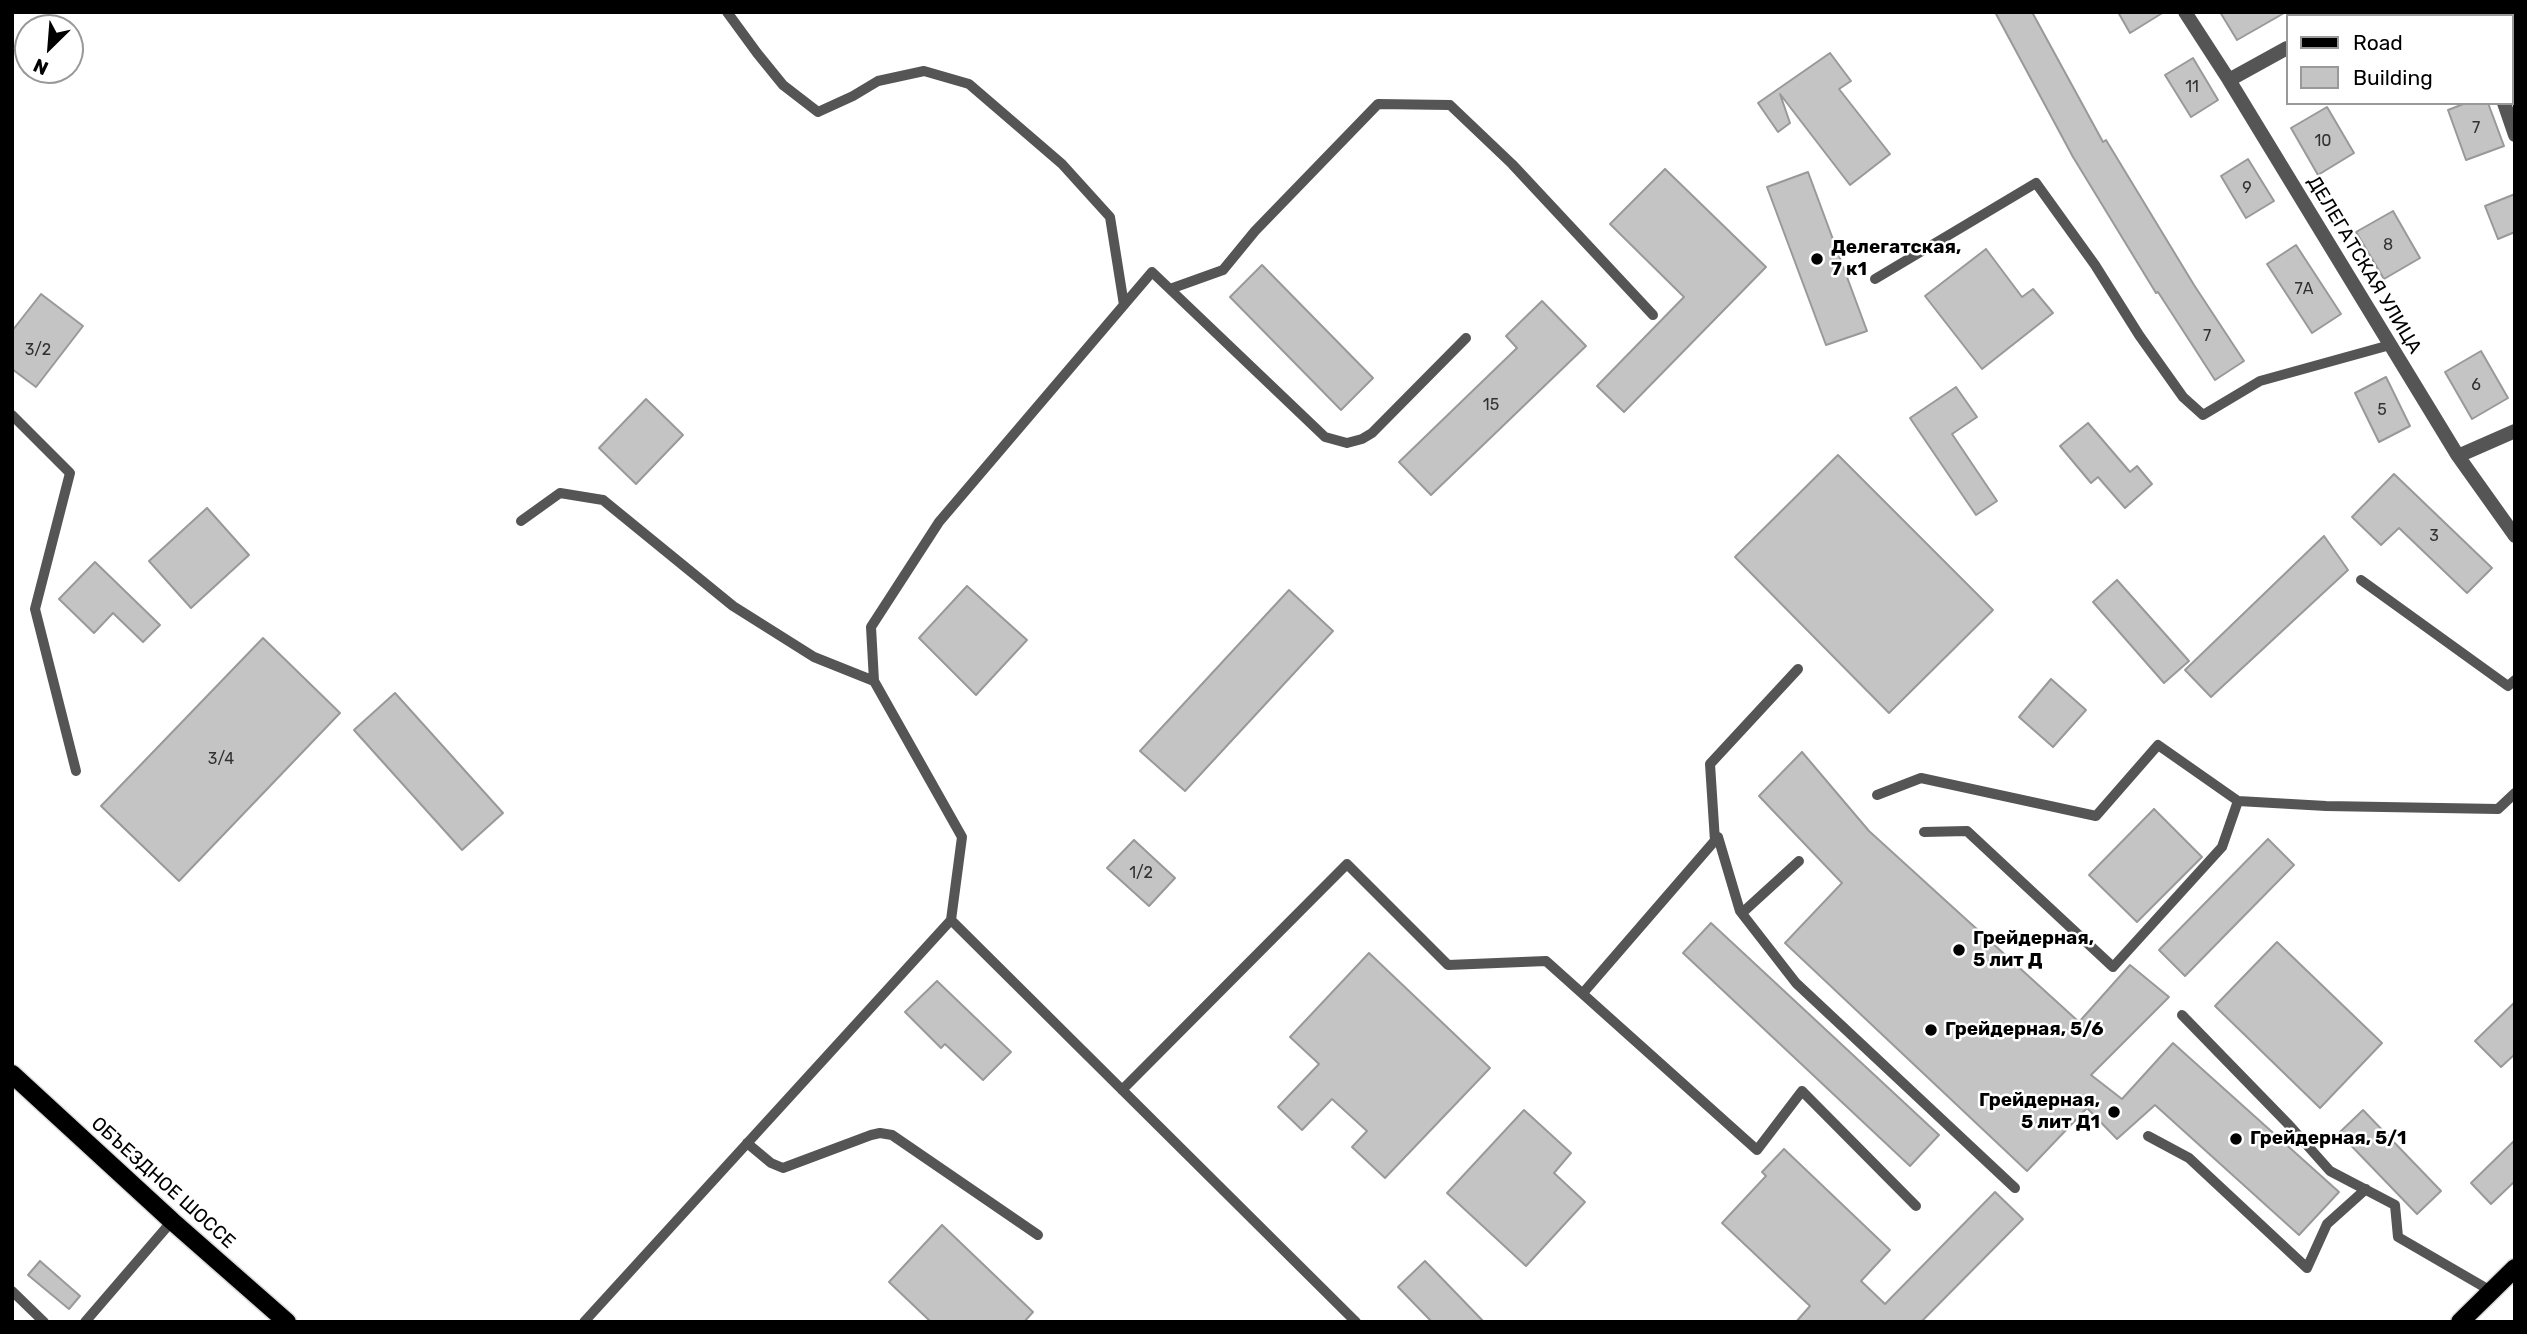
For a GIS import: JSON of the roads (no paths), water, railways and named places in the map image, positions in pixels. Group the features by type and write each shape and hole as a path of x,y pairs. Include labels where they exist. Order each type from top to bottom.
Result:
{"main road":[{"name":"ОБЪЕЗДНОЕ ШОССЕ","path":"12,1074 287,1322"},
{"path":"2460,1322 2515,1268"}],"street":[{"name":"ДЕЛЕГАТСКАЯ УЛИЦА","path":"2185,12 2458,456 2515,536"},
{"path":"2229,80 2286,49"},
{"path":"2505,105 2515,135"},
{"path":"2458,456 2515,430"}],"lane":[{"path":"727,12 783,85 818,112 878,81 924,71 969,84 1062,164 1110,217 1124,305"},
{"path":"1170,289 1223,270 1255,231 1378,104 1450,105 1512,164 1653,315"},
{"path":"1875,279 2036,183 2095,265 2139,335 2183,397 2203,415 2260,381 2390,345"},
{"path":"584,1322 951,920 962,838 874,681 871,627 939,522 1152,272 1325,437 1347,443 1372,433 1466,338"},
{"path":"12,415 70,473 35,609 76,771"},
{"path":"521,521 561,493 603,500 733,606 814,657 874,681"},
{"path":"2361,580 2508,686 2515,680"},
{"path":"1714,841 1710,764 1798,669"},
{"path":"1877,795 1921,778 2096,816 2158,745 2238,801 2326,806 2498,809 2515,793"},
{"path":"1924,832 1967,831 2113,967 2222,847 2238,801"},
{"path":"1583,993 1718,837 1742,913 1796,983 2015,1188"},
{"path":"1742,913 1799,861"},
{"path":"1122,1090 1347,864 1447,965 1545,961 1758,1150 1802,1091 1916,1206"},
{"path":"951,920 1356,1322"},
{"path":"2182,1015 2330,1171 2395,1205 2398,1237 2491,1291"},
{"path":"747,1143 771,1163 783,1168 871,1135 892,1135 1038,1235"},
{"path":"2148,1136 2189,1158 2307,1268 2327,1224 2366,1189"},
{"path":"85,1322 172,1221"},
{"path":"12,1291 44,1322"}],"place":[{"name":"Делегатская, 7 к1","path":"1817,259"},
{"name":"Грейдерная, 5 лит Д","path":"1959,950"},
{"name":"Грейдерная, 5/6","path":"1931,1030"},
{"name":"Грейдерная, 5 лит Д1","path":"2114,1112"},
{"name":"Грейдерная, 5/1","path":"2236,1139"}]}
